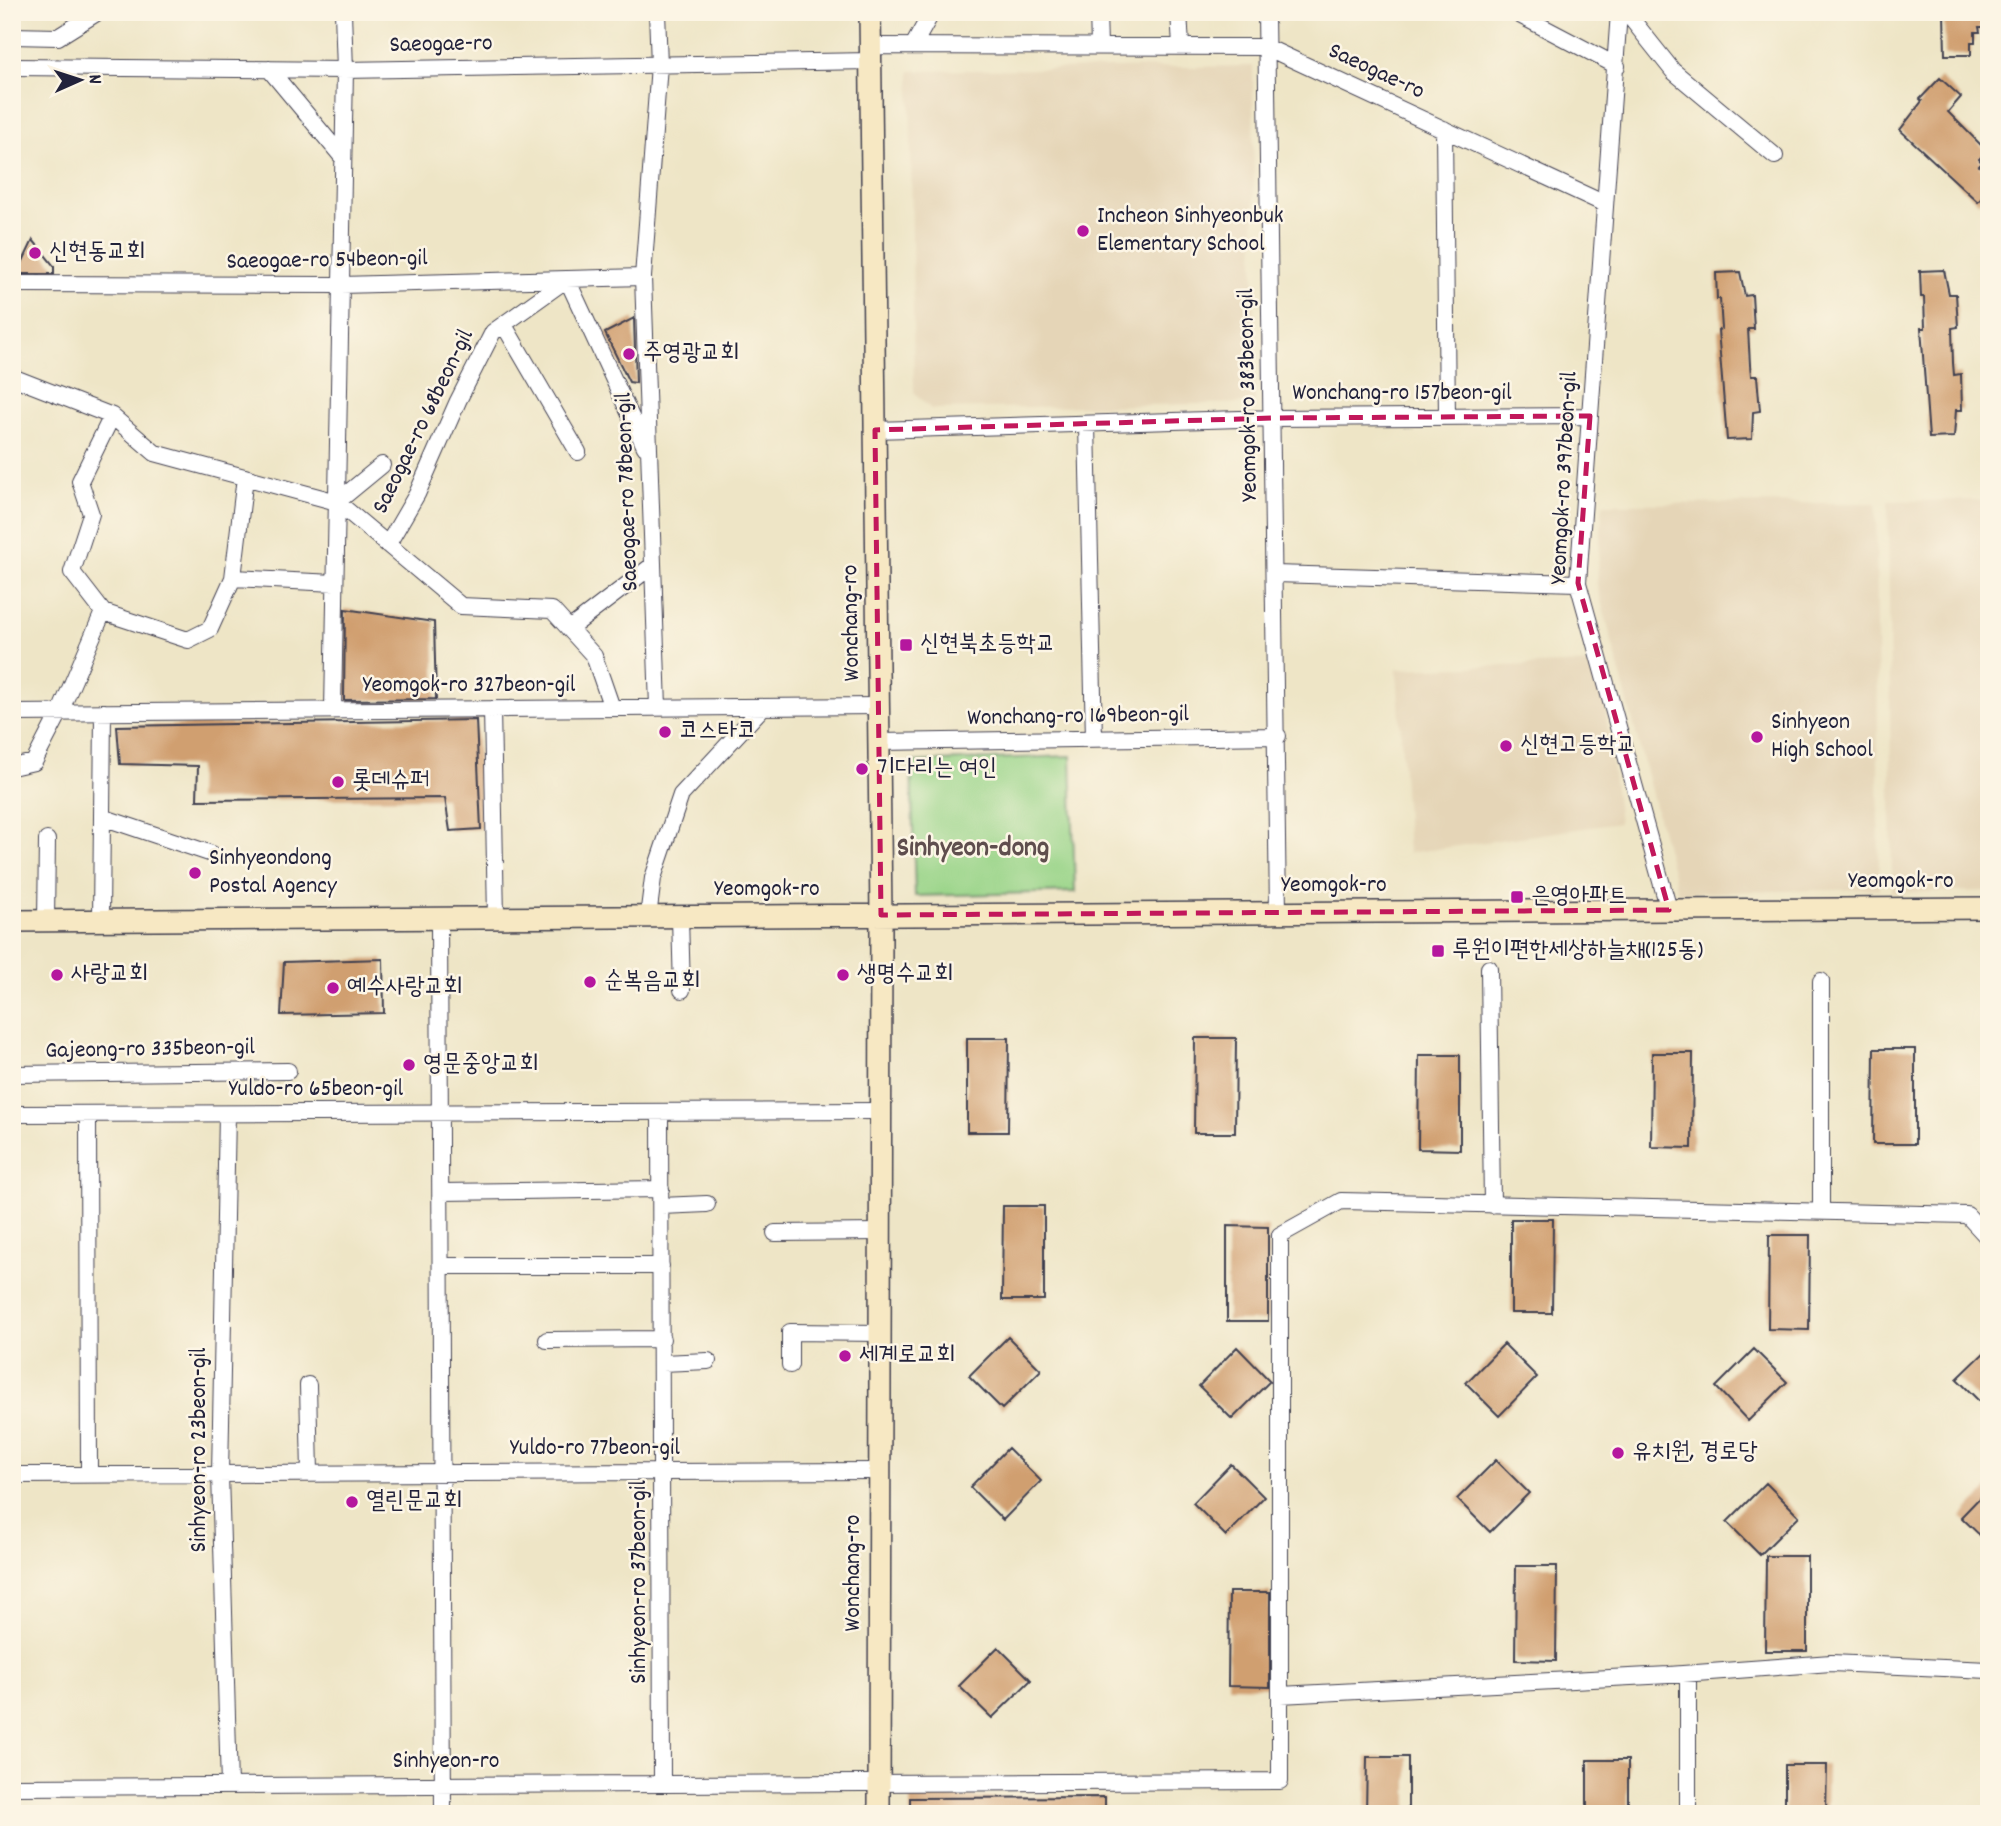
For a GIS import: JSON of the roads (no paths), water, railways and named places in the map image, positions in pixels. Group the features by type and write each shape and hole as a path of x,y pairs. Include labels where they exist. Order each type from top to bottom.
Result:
{"main road":[{"name":"Wonchang-ro","path":"870,12 881,915 879,1814"},
{"name":"Yeomgok-ro","path":"12,921 1989,908"}],"street":[{"path":"12,36 58,37 98,12"},
{"name":"Saeogae-ro 68beon-gil","path":"333,710 345,70 343,12"},
{"name":"Saeogae-ro 78beon-gil","path":"657,12 659,65 643,277 658,707"},
{"path":"913,46 933,12"},
{"path":"1098,12 1099,46"},
{"path":"1180,12 1181,46"},
{"name":"Yeomgok-ro 383beon-gil","path":"1266,12 1278,736 1278,913"},
{"path":"1514,12 1617,66"},
{"name":"Yeomgok-ro 397beon-gil","path":"1619,12 1578,583 1669,910"},
{"path":"1626,12 1673,71 1775,156"},
{"name":"Saeogae-ro","path":"12,68 345,70 659,65 871,54 913,46 1266,47 1605,204"},
{"path":"269,69 343,158"},
{"name":"Saeogae-ro","path":"1444,129 1447,417"},
{"name":"Saeogae-ro 54beon-gil","path":"12,284 341,285 643,277"},
{"path":"567,279 649,455"},
{"name":"Saeogae-ro 68beon-gil","path":"388,544 417,494 458,401 493,332 567,279"},
{"path":"504,325 578,452"},
{"path":"12,377 111,416 155,453 337,502 382,465"},
{"path":"111,416 80,481 91,514 72,572 103,612 188,640 209,629 233,578 245,477"},
{"name":"Wonchang-ro 157beon-gil","path":"876,430 1273,418 1590,416"},
{"path":"1087,424 1094,739"},
{"name":"Saeogae-ro 68beon-gil","path":"337,502 461,606 552,610 594,656 612,708"},
{"path":"569,629 653,565"},
{"path":"1275,574 1578,583"},
{"path":"233,578 335,583"},
{"path":"12,767 34,762 60,712 103,612"},
{"path":"649,917 653,878 681,795 763,706"},
{"name":"Yeomgok-ro 327beon-gil","path":"12,713 879,706"},
{"path":"492,709 496,918"},
{"path":"101,920 103,712"},
{"name":"Wonchang-ro 169beon-gil","path":"879,743 1278,736"},
{"path":"102,817 212,854"},
{"path":"46,921 47,840"},
{"name":"Yeomgok-ro","path":"680,917 682,990"},
{"path":"439,918 443,1814"},
{"path":"1489,968 1492,1205"},
{"path":"1821,981 1821,1212"},
{"name":"Gajeong-ro 335beon-gil","path":"12,1074 288,1071"},
{"name":"Yuldo-ro 65beon-gil","path":"12,1114 881,1111"},
{"name":"Sinhyeon-ro 37beon-gil","path":"660,1112 662,1784"},
{"path":"88,1114 89,1475"},
{"name":"Sinhyeon-ro 23beon-gil","path":"227,1114 220,1474 229,1786"},
{"path":"441,1192 661,1197 707,1204"},
{"path":"1989,1239 1967,1216 1341,1201 1280,1235 1280,1695 1831,1664 1989,1670"},
{"path":"775,1233 881,1232"},
{"path":"441,1266 661,1266"},
{"path":"790,1365 790,1332 881,1333"},
{"path":"547,1340 662,1339"},
{"path":"662,1363 708,1361"},
{"path":"308,1385 310,1474"},
{"name":"Yuldo-ro 77beon-gil","path":"12,1475 880,1471"},
{"path":"1688,1674 1688,1814"},
{"name":"Sinhyeon-ro","path":"12,1787 1280,1782 1280,1695"}],"place":[{"name":"Incheon Sinhyeonbuk Elementary School","path":"1083,231"},
{"name":"신현동교회","path":"35,253"},
{"name":"주영광교회","path":"629,354"},
{"name":"신현북초등학교","path":"906,645"},
{"name":"코스타코","path":"665,732"},
{"name":"Sinhyeon High School","path":"1757,737"},
{"name":"신현고등학교","path":"1506,746"},
{"name":"기다리는 여인","path":"862,769"},
{"name":"롯데슈퍼","path":"338,782"},
{"name":"Sinhyeondong Postal Agency","path":"195,873"},
{"name":"은영아파트","path":"1517,897"},
{"name":"루원이편한세상하늘채(125동)","path":"1438,951"},
{"name":"사랑교회","path":"57,975"},
{"name":"생명수교회","path":"843,975"},
{"name":"순복음교회","path":"590,982"},
{"name":"예수사랑교회","path":"333,988"},
{"name":"영문중앙교회","path":"409,1065"},
{"name":"세계로교회","path":"845,1356"},
{"name":"유치원, 경로당","path":"1618,1453"},
{"name":"열린문교회","path":"352,1502"}],"district":[{"name":"Sinhyeon-dong","path":"973,850"}]}
